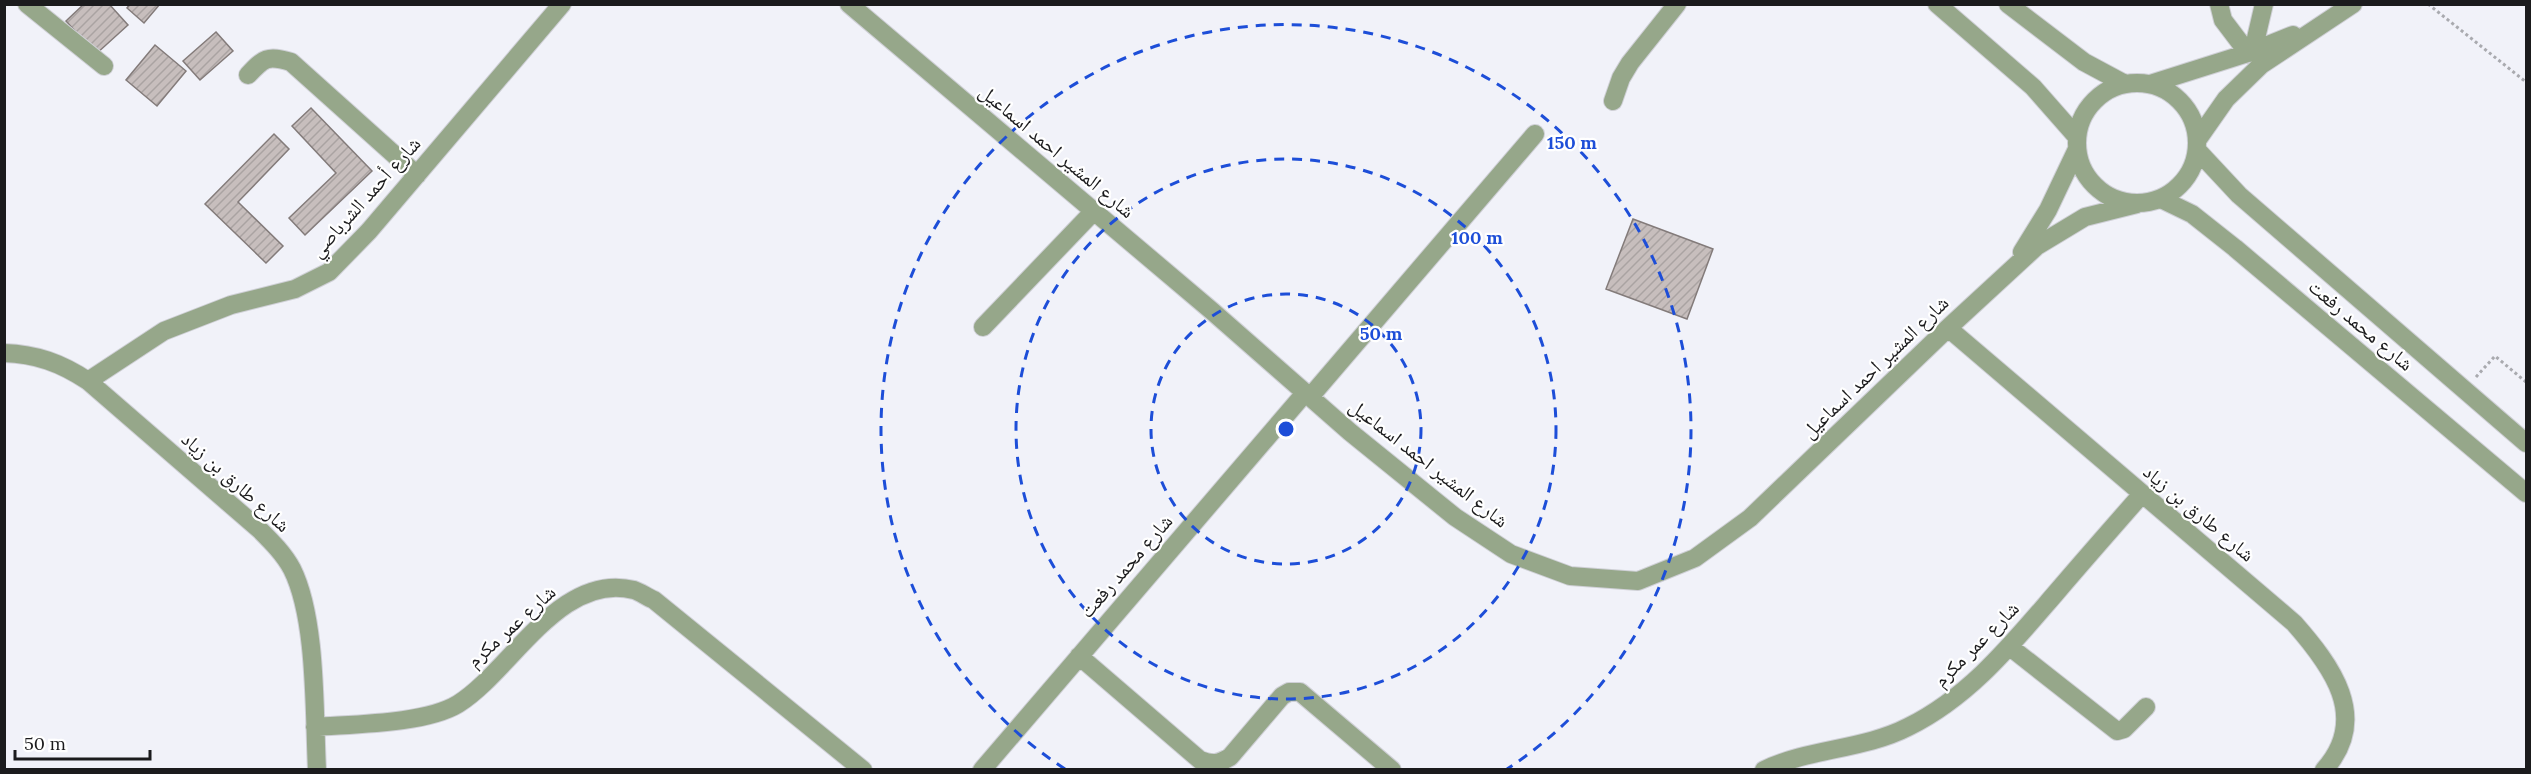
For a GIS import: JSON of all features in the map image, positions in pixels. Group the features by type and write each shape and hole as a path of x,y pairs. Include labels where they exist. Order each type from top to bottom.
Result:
{"street":[{"path":"27,4 104,66"},
{"name":"شارع أحمد الشرباصي","path":"88,381 164,331 231,306 296,289 329,272 417,175 562,4"},
{"name":"شارع المشير احمد اسماعيل","path":"849,4 1350,432 1455,517 1511,554 1570,576 1638,581 1695,558 1750,518 2037,246 2085,217 2137,204"},
{"path":"1613,101 1621,78 1630,63 1677,4"},
{"path":"1937,4 2033,87 2077,143"},
{"path":"2008,4 2084,62 2125,84"},
{"path":"2219,4 2223,20 2250,52"},
{"path":"2250,52 2264,4"},
{"path":"2332,16 2250,52 2150,84 2125,84 2102,94 2092,103 2079,124 2077,143 2084,173 2091,184 2112,198 2137,204 2161,199 2172,193 2186,179 2194,162 2198,144 2226,99 2261,65 2353,4"},
{"path":"248,75 263,59 275,57 291,62 417,175"},
{"path":"2150,84 2173,94 2182,103 2195,125 2198,144"},
{"name":"شارع محمد رفعت","path":"982,770 1535,134"},
{"name":"شارع المشير احمد اسماعيل","path":"2009,271 2048,210 2077,143"},
{"name":"شارع محمد رفعت","path":"2198,144 2239,195 2526,443"},
{"name":"شارع محمد رفعت","path":"2161,199 2192,214 2235,248 2526,493"},
{"path":"983,327 1094,212"},
{"name":"شارع طارق بن زياد","path":"1948,328 2294,623 2322,655 2338,684 2345,708 2344,733 2335,757 2324,770"},
{"name":"شارع طارق بن زياد","path":"4,353 22,353 56,362 88,381 260,530 286,560 299,586 310,640 317,770"},
{"name":"شارع عمر مكرم","path":"1764,770 1784,760 1880,738 1905,729 1938,711 1964,692 2010,647 2142,494"},
{"name":"شارع عمر مكرم","path":"315,727 426,717 445,710 467,696 559,608 582,595 603,588 620,588 635,590 654,600 863,770"},
{"path":"2010,647 2117,731 2124,729 2146,707"},
{"path":"1079,656 1200,760 1210,764 1219,764 1230,757 1282,696 1294,691 1299,692 1392,770"}],"path":[{"path":"2428,4 2526,82"},
{"path":"2465,390 2495,356 2526,382"}],"building":[{"path":"84,4 109,4 128,25 96,54 66,21"},
{"path":"130,4 160,4 144,23 127,8"},
{"path":"216,32 233,51 200,80 183,61"},
{"path":"155,45 186,71 157,106 126,80"},
{"path":"311,108 372,171 305,235 289,218 336,173 292,126"},
{"path":"274,134 289,149 238,202 283,246 266,263 205,204"},
{"path":"1633,219 1713,249 1687,319 1606,289"}]}
